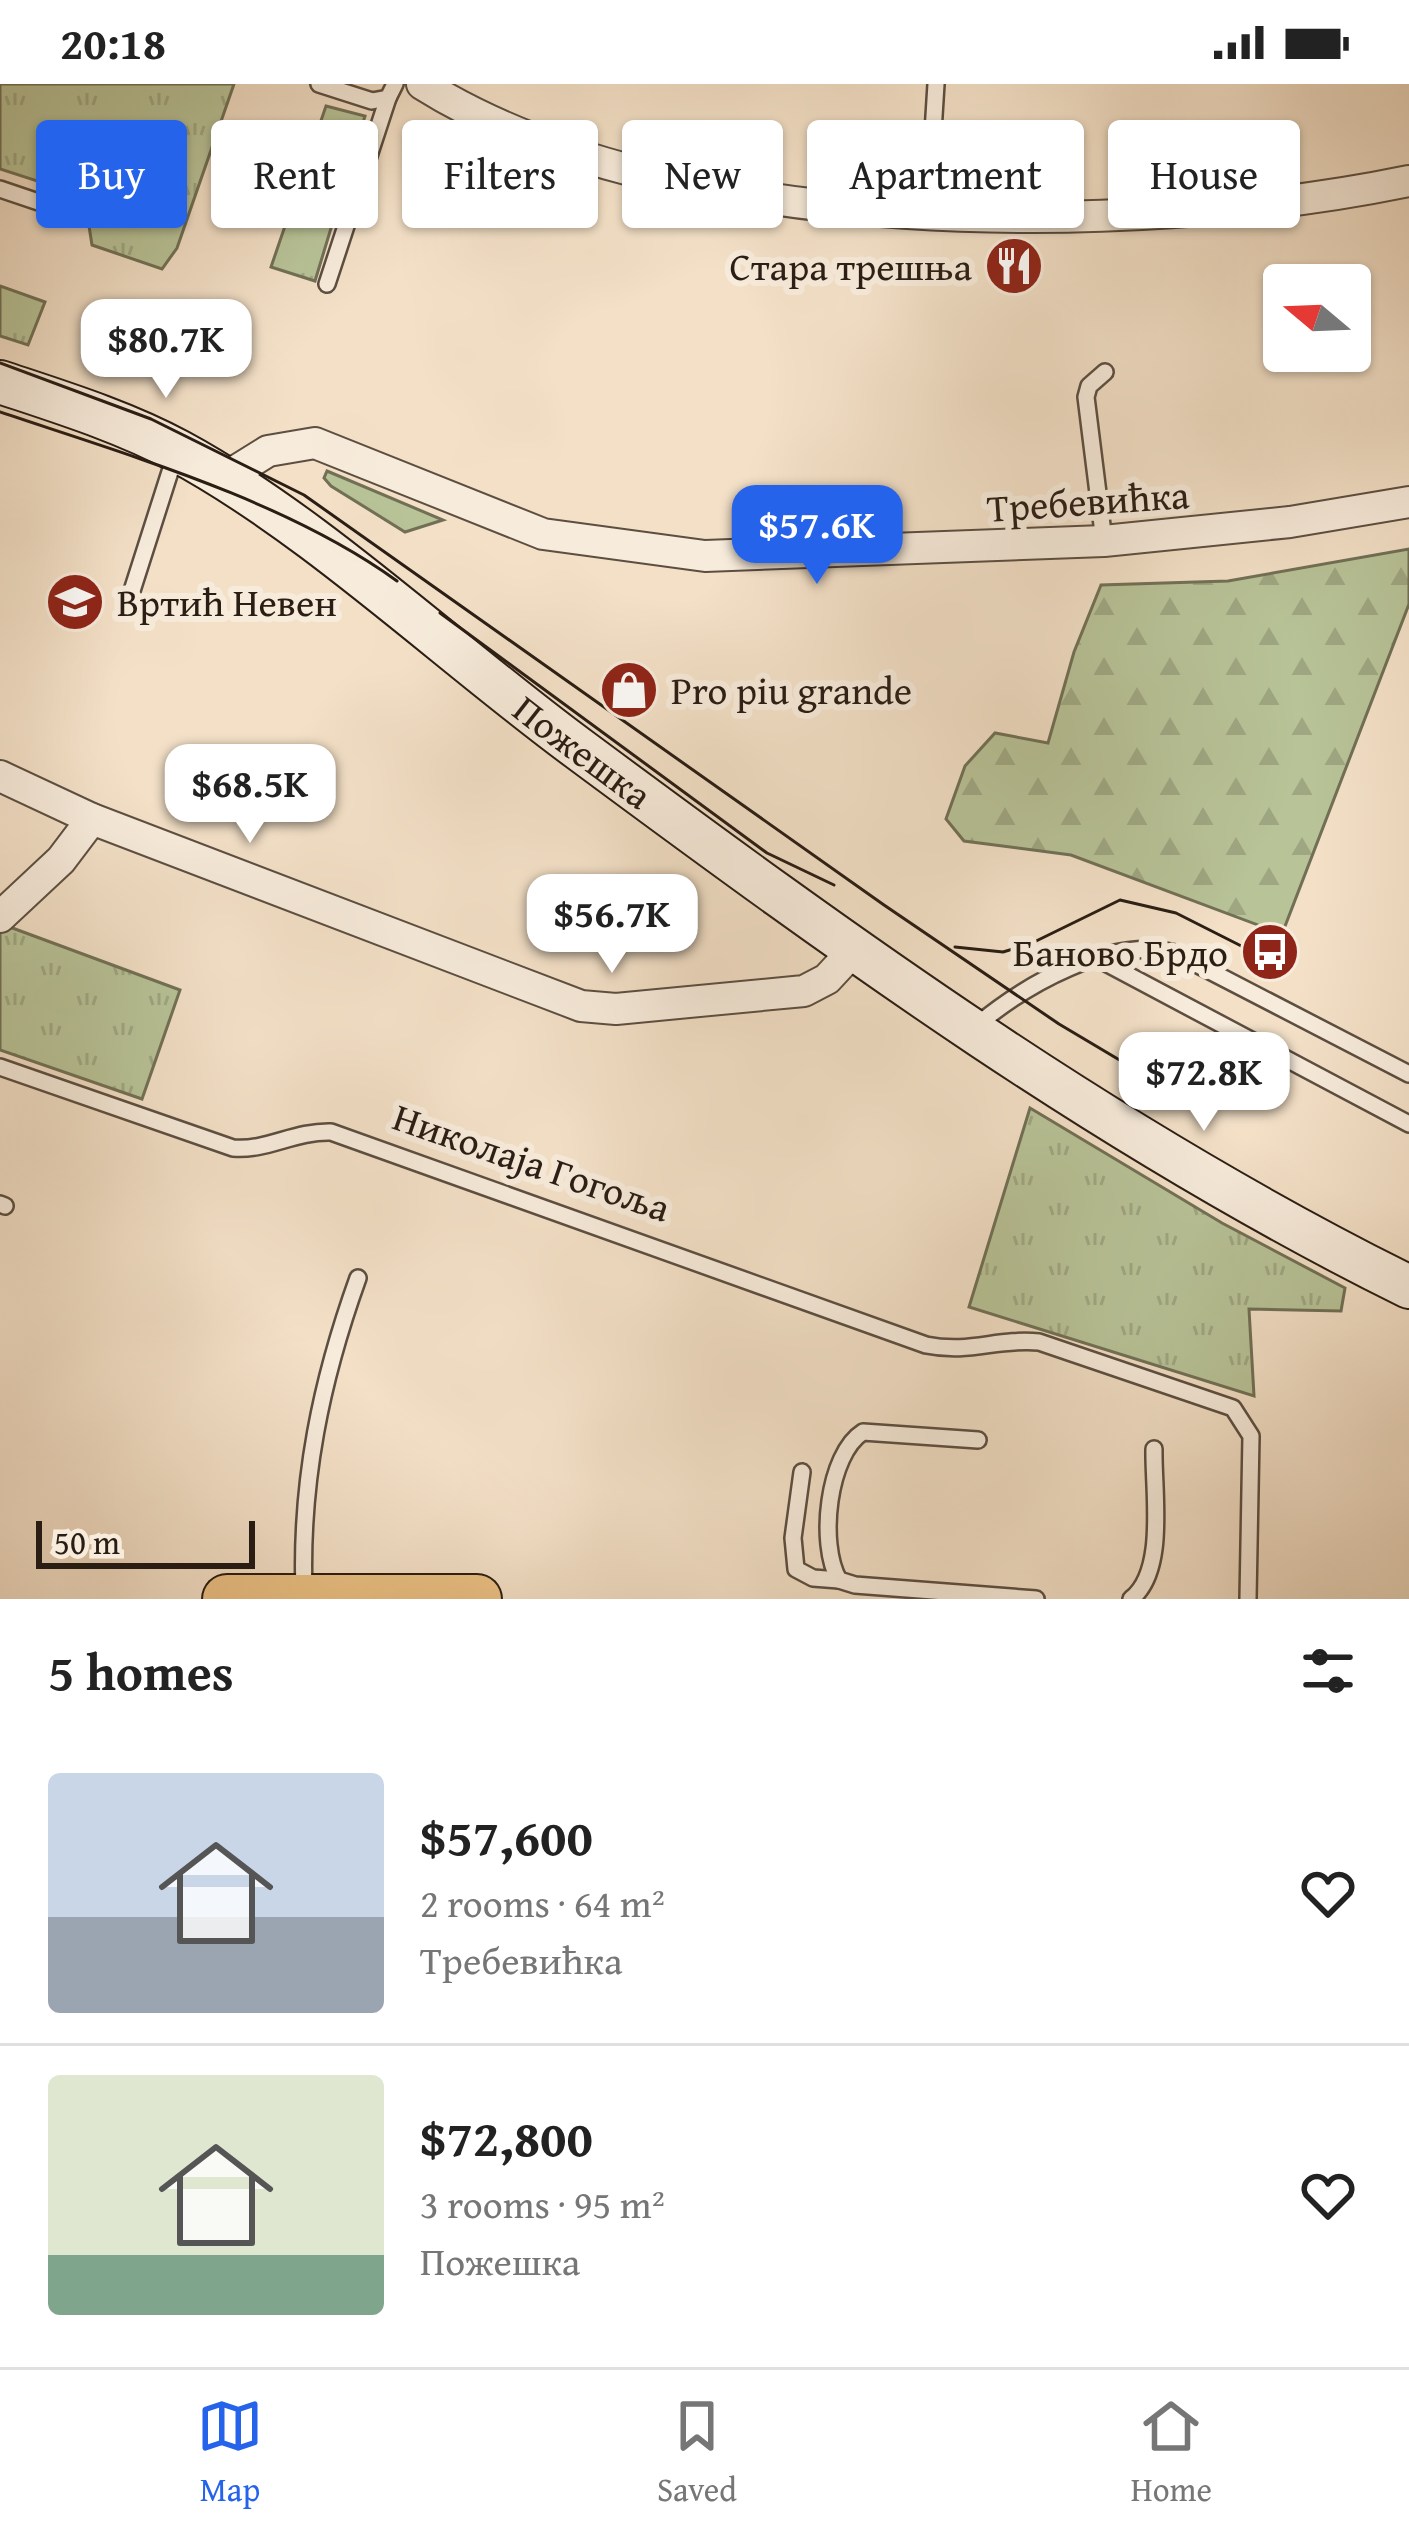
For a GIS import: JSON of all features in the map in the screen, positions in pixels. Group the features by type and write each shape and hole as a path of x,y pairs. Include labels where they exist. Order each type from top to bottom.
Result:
{"main road":[{"name":"Пожешка","path":"0,382 122,425 223,479 853,951 969,1031 1227,1192 1409,1287"},
{"path":"226,1599 477,1599"}],"street":[{"path":"422,84 479,119 642,173 807,199"},
{"path":"1084,213 1300,199 1409,181"},
{"name":"Требевићка","path":"223,479 268,451 315,443 381,466 524,529 586,544 705,556 1104,542 1290,522 1409,502"},
{"path":"0,776 92,819 580,1006 616,1010 793,993 819,985 853,951"},
{"path":"0,917 61,860 92,819"}],"lane":[{"path":"320,84 372,101 391,91"},
{"path":"934,120 936,84"},
{"path":"327,284 391,91"},
{"path":"0,189 36,201"},
{"path":"1104,542 1086,397 1088,386 1105,372"},
{"path":"130,597 176,450"},
{"path":"969,1031 1036,986 1100,959 1139,949 1175,953 1409,1075"},
{"path":"1100,959 1409,1124"},
{"name":"Николаја Гогоља","path":"0,1067 233,1148 250,1150 291,1134 331,1132 926,1345 964,1352 1040,1342 1233,1408 1251,1436 1248,1599"},
{"path":"304,1596 305,1517 314,1429 330,1356 358,1278"},
{"path":"839,1580 829,1544 838,1456 847,1442 863,1432 978,1440"},
{"path":"1131,1599 1147,1584 1151,1561 1154,1449"},
{"path":"802,1472 793,1538 796,1569 813,1578 1036,1599"}],"green space":[{"path":"0,84 234,84 221,120 211,120 211,150 187,219 187,120 36,120 36,181 0,169"},
{"path":"326,106 365,116 364,120 321,120"},
{"path":"89,228 184,228 162,269 92,245"},
{"path":"284,228 331,228 315,281 271,267"},
{"path":"0,286 45,302 28,345 0,336"},
{"path":"327,471 443,520 405,532 331,486 324,478"},
{"path":"1409,549 1409,604 1282,934 1071,855 964,841 946,819 965,766 995,733 1048,743 1074,652 1101,585 1228,581"},
{"path":"7,926 180,990 142,1099 0,1050 0,932"},
{"path":"1030,1108 1222,1223 1345,1288 1341,1311 1249,1309 1254,1396 969,1307"}],"tram line":[{"path":"0,363 151,419 304,495 884,905 1059,1024 1175,1093"},
{"path":"0,412 257,504 307,527 397,581"},
{"path":"440,613 767,853 834,885"},
{"path":"955,947 1003,952 1030,944 1120,900 1176,913 1267,959"}],"place":[{"name":"Стара трешња","path":"1014,266"},
{"name":"Вртић Невен","path":"75,602"},
{"name":"Pro piu grande","path":"629,690"},
{"name":"Баново Брдо","path":"1270,952"}]}
